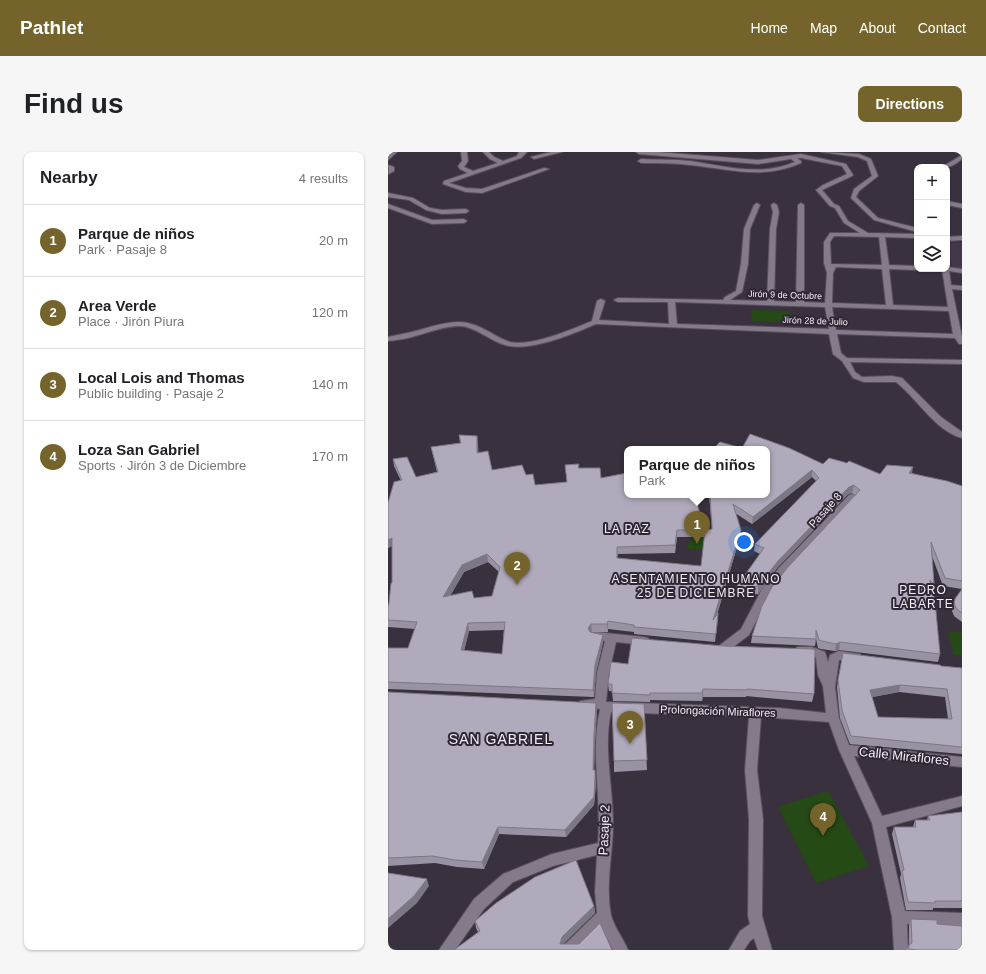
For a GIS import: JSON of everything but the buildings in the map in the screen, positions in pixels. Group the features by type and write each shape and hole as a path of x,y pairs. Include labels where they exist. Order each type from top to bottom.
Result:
{"street":[{"path":"388,158 394,152"},
{"path":"464,152 465,161 461,166 462,168 473,173"},
{"path":"486,152 492,158 503,163"},
{"path":"522,152 519,157 446,182 446,184 466,190 482,191 546,169"},
{"path":"534,157 560,152"},
{"path":"639,152 758,162 792,157 803,157 840,164 847,168 850,175 824,186 819,190 832,205 837,207 846,222 867,235"},
{"path":"824,152 859,156 869,160 875,176 856,190 853,197 876,219 914,229"},
{"path":"641,161 691,163 746,171 770,172 784,170 799,162 792,157"},
{"path":"950,165 962,157"},
{"path":"388,167 392,168 392,170 388,172"},
{"path":"388,195 411,199 428,209 442,212 466,211"},
{"path":"950,204 962,206"},
{"path":"725,302 728,298 739,292 745,261 748,225 755,214 757,205"},
{"path":"770,304 773,229 776,212 774,205"},
{"path":"800,305 801,205"},
{"path":"388,206 432,222 464,221"},
{"path":"830,273 827,263 827,242 832,234 914,236"},
{"path":"882,235 890,308"},
{"path":"950,240 962,239"},
{"path":"914,268 833,266 830,273 828,306 837,354 845,360 852,375 859,379 892,379 900,382 951,429 962,435"},
{"path":"950,270 962,271"},
{"path":"946,272 951,309 959,339"},
{"path":"949,287 962,288"},
{"name":"Jirón 9 de Octubre","path":"618,300 672,300 951,309"},
{"path":"672,300 673,326"},
{"path":"388,339 447,325 461,324 470,326 505,343 524,345 570,333 595,322 601,302"},
{"name":"Jirón 28 de Julio","path":"595,322 959,339"},
{"path":"845,360 962,362"},
{"name":"Pasaje 8","path":"741,648 719,647 745,632 766,592 782,571 852,497"},
{"path":"596,636 654,642"},
{"name":"Pasaje 2","path":"611,638 603,673 602,775 606,809 605,847 602,868 604,915 621,950"},
{"path":"788,650 812,651 818,653 822,659 824,675 829,686 834,718 845,750 879,823 899,917 901,950"},
{"path":"829,686 834,658 839,655 869,658"},
{"name":"Prolongación Miraflores","path":"569,703 603,706 755,712 834,718"},
{"path":"755,712 751,770 756,819 755,916 765,950"},
{"name":"Calle Miraflores","path":"845,750 962,762"},
{"path":"879,823 962,800"},
{"path":"446,950 479,904 508,878 552,860 605,847"},
{"path":"569,950 604,915"},
{"path":"899,917 962,920"},
{"path":"736,950 745,936 757,927"}],"shaded area":[{"path":"950,242 962,243 962,268 952,267 950,261"}],"green space":[{"path":"752,310 790,311 791,322 751,321"},
{"path":"705,537 704,549 687,549 690,539"},
{"path":"948,631 962,632 962,656 954,655"},
{"path":"828,791 869,866 816,883 778,807"}],"place":[{"name":"Parque de niños","path":"697,544"},
{"name":"Area Verde","path":"517,585"},
{"name":"Local Lois and Thomas","path":"630,744"},
{"name":"Loza San Gabriel","path":"823,836"}],"district":[{"name":"LA PAZ","path":"627,529"},
{"name":"ASENTAMIENTO HUMANO 25 DE DICIEMBRE","path":"696,586"},
{"name":"PEDRO LABARTE","path":"923,597"},
{"name":"SAN GABRIEL","path":"501,739"}]}
